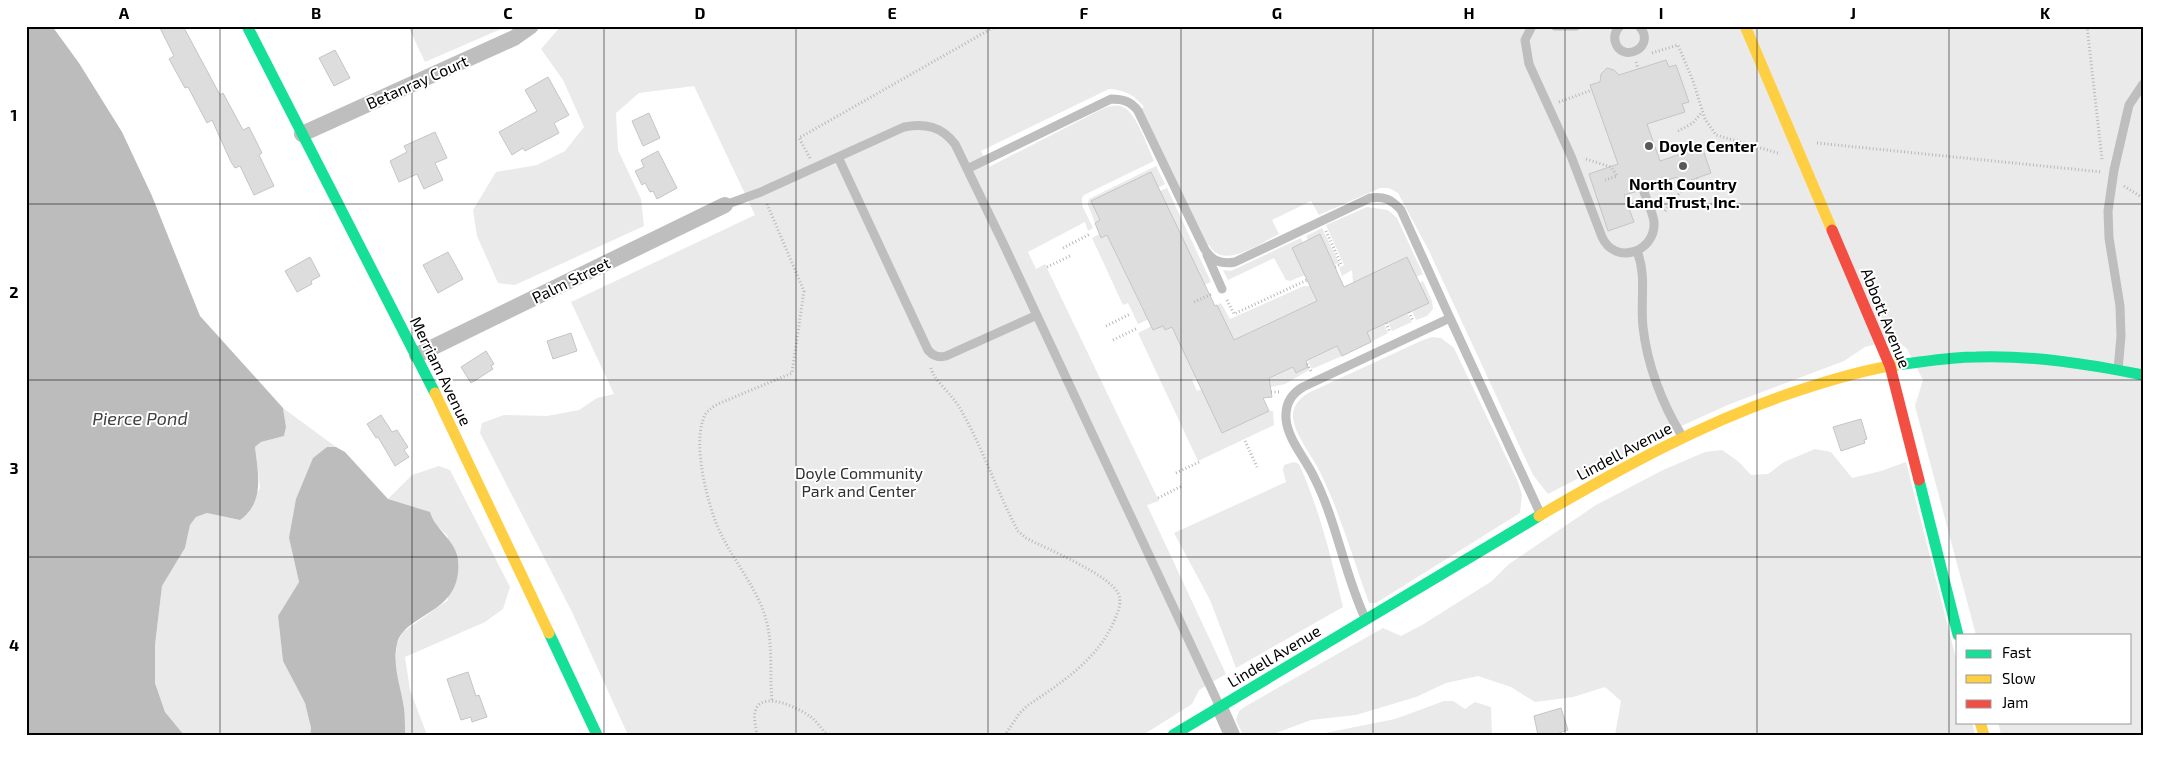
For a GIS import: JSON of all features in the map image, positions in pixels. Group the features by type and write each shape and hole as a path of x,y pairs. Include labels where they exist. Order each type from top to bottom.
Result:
{"street":[{"name":"Merriam Avenue","path":"246,26 417,355 597,735"},
{"name":"Betanray Court","path":"302,134 514,38 531,26"},
{"name":"Abbott Avenue","path":"1745,26 1890,366 1958,634"},
{"name":"Palm Street","path":"417,355 725,205"},
{"name":"Lindell Avenue","path":"1172,735 1541,514 1637,460 1731,416 1817,383 1890,366 1952,358 2037,357 2143,375"},
{"path":"1220,708 1232,735"}],"lane":[{"path":"1532,26 1525,40 1528,64 1571,156 1605,244 1617,252 1637,251 1650,237 1654,221 1644,192"},
{"path":"1556,26 1576,26"},
{"path":"1620,26 1615,33 1615,42 1621,50 1631,52 1636,51 1643,45 1644,35 1639,26"},
{"path":"2118,370 2121,336 2120,306 2109,238 2108,211 2112,178 2129,105 2143,84"},
{"path":"967,170 1111,99 1124,100 1138,111 1207,254 1218,262 1235,262 1370,198 1384,197 1394,202 1400,210 1541,514"},
{"path":"725,205 761,192 904,127 928,126 939,129 948,135 967,170 1220,708"},
{"path":"838,157 931,353 940,357 946,356 1035,316"},
{"path":"1204,248 1222,289"},
{"path":"1637,251 1643,270 1642,312 1646,344 1662,397 1673,421 1684,438"},
{"path":"1366,620 1352,587 1325,501 1314,476 1291,435 1286,418 1289,403 1294,392 1450,318"}],"path":[{"path":"815,167 799,138 996,26"},
{"path":"2087,26 2103,172"},
{"path":"1648,54 1678,45 1693,81 1702,112 1712,130 1721,138 1786,154"},
{"path":"1548,106 1592,90"},
{"path":"1678,131 1693,124 1702,112"},
{"path":"1810,145 1816,143 2103,172 2143,198"},
{"path":"1571,156 1611,166 1617,176 1605,180"},
{"path":"1658,188 1664,185 1662,177"},
{"path":"1674,199 1684,189 1698,183 1697,178"},
{"path":"761,192 804,291 792,373 708,410 702,421 700,448 702,472 720,532 757,597 766,618 771,642 769,669 772,700"},
{"path":"1322,221 1342,264 1335,266"},
{"path":"1063,248 1090,234"},
{"path":"1047,267 1072,255"},
{"path":"1194,302 1222,289 1234,314 1307,280"},
{"path":"1106,326 1130,314"},
{"path":"1113,340 1138,328"},
{"path":"931,353 931,371 958,404 975,436 1018,531 1026,538 1105,579 1118,592 1120,600 1119,610 1112,627 1099,648 1083,666 1027,706 1019,714 1005,735"},
{"path":"1245,441 1257,467"},
{"path":"1176,474 1199,462"},
{"path":"1158,498 1182,486"},
{"path":"757,735 756,707 761,703 772,700 812,718 827,735"}],"green space":[{"path":"408,26 508,26 425,62"},
{"name":"Doyle Community Park and Center","path":"561,26 2143,26 2143,735 2001,735 1998,724 2132,724 2132,634 1976,634 1915,406 1923,380 1907,349 1896,339 1865,347 1844,361 1730,404 1668,432 1548,494 1533,475 1429,251 1398,193 1389,188 1380,188 1319,215 1311,201 1272,220 1279,234 1242,253 1223,256 1215,252 1209,245 1204,248 1138,111 1144,107 1129,94 1109,89 981,151 989,167 1104,108 1113,106 1120,106 1128,110 1141,131 1154,161 1084,195 1082,205 1093,228 1088,231 1085,222 1028,252 1036,269 1045,264 1159,501 1147,505 1226,674 1199,690 1192,704 1143,735 628,735 572,612 480,433 482,423 504,415 547,416 579,410 597,398 614,394 571,302 755,215 694,86 639,93 616,113 618,150 641,199 644,226 515,285 498,283 477,236 473,210 496,172 537,165 565,151 584,127 563,80 541,49"},
{"path":"1156,166 1165,184 1158,188 1150,173 1091,201 1100,220 1095,223 1088,205 1089,199"},
{"path":"1167,188 1211,282 1204,285 1160,191"},
{"path":"1367,207 1388,210 1397,218 1423,274 1416,277 1406,257 1353,283 1352,270 1342,276 1339,268 1344,265 1326,225"},
{"path":"1322,228 1339,263 1334,265 1320,235 1308,240 1306,236"},
{"path":"1099,234 1101,238 1107,235 1144,313 1154,308 1149,319 1138,324 1128,303 1123,305 1092,238"},
{"path":"1301,238 1303,243 1292,248 1305,275 1290,281 1286,280 1274,258 1228,280 1223,270 1231,271"},
{"path":"1423,281 1432,301 1433,309 1427,316 1416,320 1412,311 1419,283"},
{"path":"1304,286 1310,286 1317,301 1234,340 1217,305 1221,303 1230,319"},
{"path":"1407,313 1412,322 1392,331 1388,322"},
{"path":"1384,324 1388,333 1371,342 1367,332"},
{"path":"1152,326 1154,330 1163,326 1165,330 1172,327 1197,377 1192,380 1197,391 1202,389 1222,433 1269,411 1273,411 1274,425 1198,461 1138,333"},
{"path":"1432,337 1441,338 1454,348 1518,482 1522,495 1520,513 1376,603 1369,603 1333,502 1319,470 1296,430 1293,418 1294,410 1299,401 1308,393"},
{"path":"1337,346 1342,356 1312,369 1308,361 1306,362"},
{"path":"1293,367 1296,373 1308,367 1309,370 1285,384 1271,387 1269,378"},
{"path":"283,408 336,447 327,447 289,538 299,582 278,616 283,661 305,703 311,728 310,735 184,735 165,712 155,683 155,645 162,586 185,548 190,525 196,517 207,513 240,520 260,488 255,447 261,442 284,436 286,427"},
{"path":"1815,449 1831,452 1852,478 1881,471 1906,462 1956,658 1956,724 1972,724 1975,735 1615,735 1621,701 1605,687 1573,697 1535,702 1511,687 1478,676 1446,683 1416,697 1356,715 1311,720 1271,735 1243,735 1236,720 1239,711 1246,706 1383,628 1401,636 1422,625 1492,581 1509,564 1596,505 1663,470 1705,452 1722,450 1739,462 1751,475 1768,474 1784,462"},
{"path":"1294,462 1299,464 1313,499 1343,607 1236,668 1210,600 1174,533 1286,482 1283,470 1284,465"},
{"path":"439,466 450,470 510,587 503,609 485,622 405,657 410,690 427,735 405,735 404,707 395,667 397,643 403,632 448,600 448,536 432,521 388,499 412,475"},
{"path":"1444,701 1453,701 1465,709 1475,702 1491,707 1492,735 1315,735 1395,719"}],"water":[{"name":"Pierce Pond","path":"26,26 52,26 79,63 122,132 152,196 200,316 283,408 286,427 284,436 261,442 255,447 258,487 257,496 248,513 240,520 207,513 196,517 190,525 185,548 162,586 155,645 155,683 165,712 184,735 26,735"},
{"path":"327,447 336,447 345,452 388,499 430,512 436,524 450,541 458,560 457,578 452,592 443,602 402,633 397,644 396,668 404,708 405,735 310,735 311,728 305,703 283,661 278,616 299,582 289,538 296,499 313,458"}],"building":[{"path":"159,26 183,26 220,95 223,93 243,130 249,127 262,153 259,155 274,186 254,195 240,166 235,168 231,162 212,120 207,123 188,87 185,88 169,59 174,56"},
{"path":"335,50 350,78 334,86 319,58"},
{"name":"Doyle Center","path":"1666,60 1669,67 1676,65 1689,102 1682,104 1685,112 1647,124 1660,161 1702,147 1711,173 1680,184 1677,177 1648,187 1642,186 1638,191 1624,195 1634,222 1608,231 1589,174 1618,164 1590,85 1600,82 1601,74 1607,68 1614,70 1619,75"},
{"path":"548,77 569,115 554,123 559,133 525,151 523,148 512,155 499,132 537,111 525,90"},
{"path":"649,113 660,138 643,146 632,121"},
{"path":"435,132 447,158 435,163 443,180 424,189 417,174 399,182 390,161 407,152 404,146"},
{"path":"658,151 677,188 657,199 653,191 650,192 645,183 642,185 635,171 644,167 641,160"},
{"path":"1151,172 1215,306 1217,305 1234,340 1317,301 1292,248 1320,234 1344,287 1407,257 1429,303 1367,332 1371,342 1342,356 1337,346 1306,361 1308,367 1296,373 1293,367 1269,378 1272,397 1263,398 1269,411 1222,433 1172,327 1165,330 1163,326 1153,330 1107,235 1101,238 1095,223 1100,220 1091,201"},
{"path":"448,252 463,279 438,293 423,265"},
{"path":"310,257 320,276 311,281 312,284 297,292 285,271"},
{"path":"571,333 577,351 553,359 547,341"},
{"path":"486,351 494,364 491,366 493,369 471,383 461,367"},
{"path":"381,415 392,432 397,430 408,447 404,450 409,457 395,466 378,437 376,438 367,424"},
{"path":"1861,419 1867,439 1864,440 1865,443 1841,451 1833,427"},
{"path":"468,672 476,696 479,695 487,717 472,722 471,717 461,720 447,679"},
{"path":"1561,708 1568,730 1553,735 1538,735 1534,716"}],"traffic: fast":[{"path":"247,26 435,393"},
{"path":"1896,365 1956,358 2018,357 2081,364 2143,375"},
{"path":"1919,480 1958,634"},
{"path":"1173,735 1539,516"},
{"path":"549,633 597,735"}],"traffic: slow":[{"path":"1745,26 1832,230"},
{"path":"1539,516 1664,447 1728,417 1819,384 1857,373 1896,365"},
{"path":"435,393 549,633"},
{"path":"1981,724 1984,735"}],"traffic: jam":[{"path":"1832,230 1890,366 1919,480"}],"place":[{"name":"Doyle Center","path":"1649,146"},
{"name":"North Country Land Trust, Inc.","path":"1683,166"}]}
